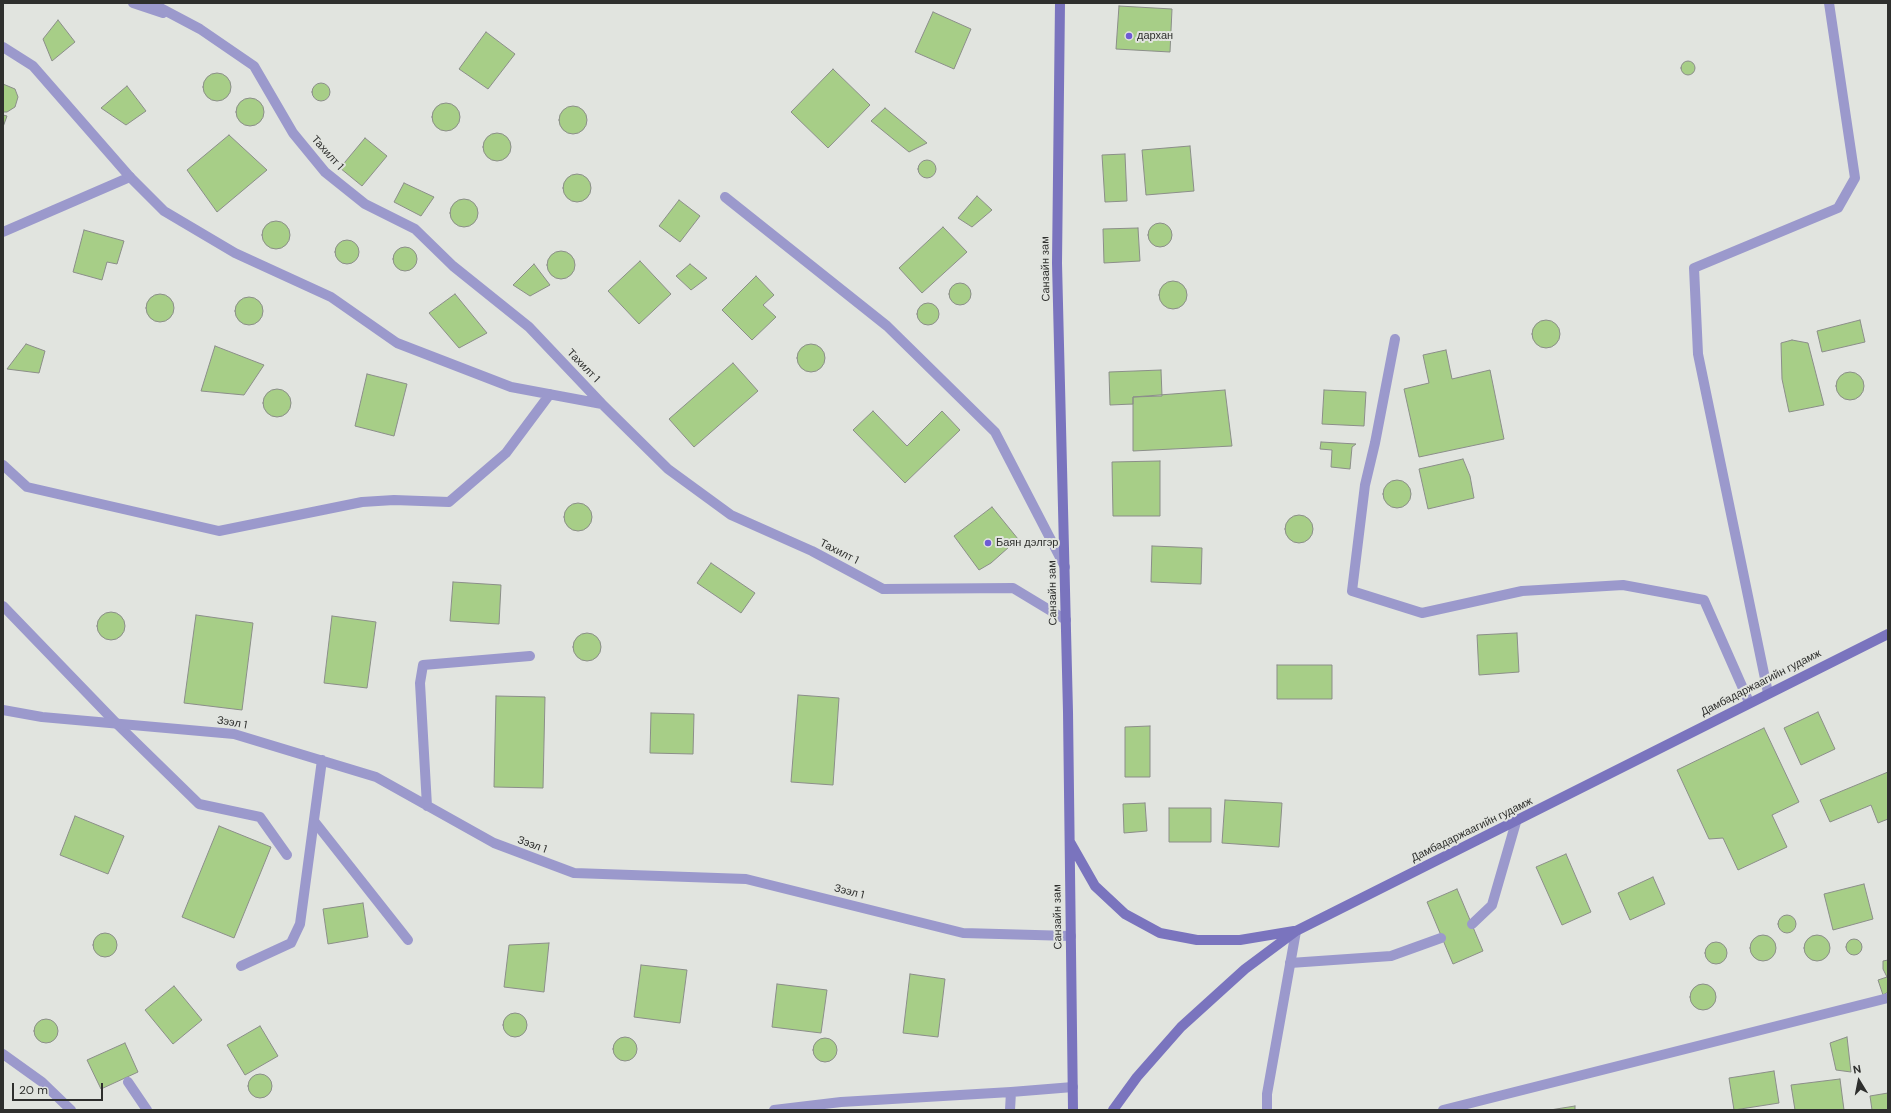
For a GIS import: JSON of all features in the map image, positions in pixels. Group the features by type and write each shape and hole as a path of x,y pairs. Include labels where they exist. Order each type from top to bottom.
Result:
{"main road":[{"name":"Санзайн зам","path":"1060,3 1057,263 1065,567 1073,1110"},
{"name":"Дамбадаржаагийн гудамж","path":"1114,1110 1138,1077 1181,1027 1245,969 1296,931 1516,822 1749,702 1888,634"},
{"path":"1069,840 1095,886 1125,914 1160,932 1197,940 1233,940 1296,931"}],"street":[{"path":"133,3 177,17"},
{"name":"Тахилт 1","path":"151,3 200,29 254,66 293,133 325,172 365,204 415,229 453,266 529,327 602,404 668,469 731,516 812,551 883,588 1013,588 1066,620"},
{"path":"1768,693 1698,354 1694,268 1838,208 1856,178 1829,3"},
{"path":"3,47 33,66 130,176 164,211 235,253 332,297 398,343 511,387 602,404"},
{"path":"3,232 130,176"},
{"path":"726,197 887,326 994,432 1065,567"},
{"path":"1395,339 1375,443 1365,485 1352,591 1422,613 1522,591 1623,584 1704,600 1749,702"},
{"path":"3,465 27,486 219,531 362,502 394,500 449,502 506,453 550,394"},
{"path":"3,606 117,724 199,804 260,817 287,855"},
{"path":"427,806 420,683 423,665 530,656"},
{"name":"Зээл 1","path":"3,710 42,717 234,734 376,777 494,843 574,872 746,880 963,933 1071,936"},
{"path":"241,966 291,943 300,924 322,760"},
{"path":"314,821 408,940"},
{"path":"1472,924 1492,905 1516,822"},
{"path":"1267,1110 1267,1094 1296,931"},
{"path":"1290,963 1391,956 1441,938"},
{"path":"1443,1110 1888,998"},
{"path":"3,1054 42,1082 71,1110"},
{"path":"128,1082 147,1110"},
{"path":"774,1110 795,1109 841,1102 1073,1087"},
{"path":"1010,1110 1011,1092"}],"building":[{"path":"1119,6 1172,9 1170,52 1116,49"},
{"path":"933,12 971,29 954,69 915,52"},
{"path":"58,20 75,42 52,61 43,39"},
{"path":"486,32 515,54 488,89 459,69"},
{"path":"1685,61 1691,61 1695,65 1695,71 1691,75 1685,75 1681,71 1681,65"},
{"path":"833,69 870,105 828,148 791,112"},
{"path":"217,73 227,77 231,87 227,97 217,101 207,97 203,87 207,77"},
{"path":"321,83 327,86 330,92 327,98 321,101 315,98 312,92 315,86"},
{"path":"3,84 15,89 18,97 15,107 7,112 3,112"},
{"path":"127,86 146,111 126,125 101,108"},
{"path":"250,98 260,102 264,112 260,122 250,126 240,122 236,112 240,102"},
{"path":"446,103 456,107 460,117 456,127 446,131 436,127 432,117 436,107"},
{"path":"573,106 583,110 587,120 583,130 573,134 563,130 559,120 563,110"},
{"path":"885,108 927,143 909,152 871,121"},
{"path":"3,115 7,116 3,127"},
{"path":"497,133 507,137 511,147 507,157 497,161 487,157 483,147 487,137"},
{"path":"229,135 267,170 217,212 187,170"},
{"path":"365,138 387,156 362,186 340,168"},
{"path":"1190,146 1194,191 1146,195 1142,150"},
{"path":"1125,154 1127,201 1105,202 1102,155"},
{"path":"927,160 931,161 935,165 935,173 931,177 927,178 923,177 919,173 918,169 919,165 923,161"},
{"path":"577,174 587,178 591,188 587,198 577,202 567,198 563,188 567,178"},
{"path":"404,183 434,197 421,216 394,202"},
{"path":"977,196 992,210 972,227 958,218"},
{"path":"464,199 474,203 478,213 474,223 464,227 454,223 450,213 454,203"},
{"path":"679,200 700,216 680,242 659,226"},
{"path":"276,221 286,225 290,235 286,245 276,249 266,245 262,235 266,225"},
{"path":"1160,223 1165,224 1171,230 1171,240 1165,246 1160,247 1155,246 1149,240 1148,235 1149,230 1155,224"},
{"path":"943,227 967,252 922,293 899,268"},
{"path":"1138,228 1140,261 1104,263 1103,229"},
{"path":"84,230 124,241 117,264 107,262 102,280 73,272"},
{"path":"347,240 356,243 359,252 356,261 347,264 338,261 335,252 338,243"},
{"path":"405,247 413,251 417,259 413,267 405,271 397,267 393,259 397,251"},
{"path":"561,251 571,255 575,265 571,275 561,279 551,275 547,265 551,255"},
{"path":"640,261 671,294 639,324 608,291"},
{"path":"534,264 550,285 530,296 513,285"},
{"path":"690,264 707,278 691,290 676,276"},
{"path":"756,276 774,295 763,305 776,317 752,340 722,310"},
{"path":"1173,281 1183,285 1187,295 1183,305 1173,309 1163,305 1159,295 1163,285"},
{"path":"960,283 964,284 970,290 970,298 964,304 960,305 956,304 950,298 949,294 950,290 956,284"},
{"path":"160,294 170,298 174,308 170,318 160,322 150,318 146,308 150,298"},
{"path":"455,294 487,333 459,348 429,313"},
{"path":"249,297 259,301 263,311 259,321 249,325 239,321 235,311 239,301"},
{"path":"928,303 936,306 939,314 936,322 928,325 920,322 917,314 920,306"},
{"path":"1546,320 1556,324 1560,334 1556,344 1546,348 1536,344 1532,334 1536,324"},
{"path":"1860,320 1865,342 1822,352 1817,331"},
{"path":"1792,340 1808,343 1824,405 1789,412 1782,379 1781,343"},
{"path":"26,344 45,351 39,373 7,369"},
{"path":"811,344 821,348 825,358 821,368 811,372 801,368 797,358 801,348"},
{"path":"215,346 264,365 244,395 201,391"},
{"path":"1446,350 1452,379 1490,370 1504,439 1419,457 1404,389 1429,383 1423,355"},
{"path":"733,363 758,391 694,447 669,419"},
{"path":"1161,370 1162,396 1133,397 1133,404 1110,405 1109,372"},
{"path":"1850,372 1860,376 1864,386 1860,396 1850,400 1840,396 1836,386 1840,376"},
{"path":"367,374 407,384 394,436 355,426"},
{"path":"277,389 287,393 291,403 287,413 277,417 267,413 263,403 267,393"},
{"path":"1225,390 1232,446 1133,451 1133,397"},
{"path":"1324,390 1366,392 1364,426 1322,424"},
{"path":"873,411 907,446 942,411 960,430 905,483 853,430"},
{"path":"1321,442 1356,444 1352,447 1350,469 1331,467 1332,450 1320,449"},
{"path":"1463,459 1470,476 1474,498 1428,509 1419,469"},
{"path":"1160,461 1160,516 1113,516 1112,462"},
{"path":"1397,480 1407,484 1411,494 1407,504 1397,508 1387,504 1383,494 1387,484"},
{"path":"578,503 588,507 592,517 588,527 578,531 568,527 564,517 568,507"},
{"path":"992,507 1018,539 991,563 979,570 954,536"},
{"path":"1299,515 1309,519 1313,529 1309,539 1299,543 1289,539 1285,529 1289,519"},
{"path":"1152,546 1202,548 1201,584 1151,582"},
{"path":"711,563 755,593 741,613 697,583"},
{"path":"453,582 501,585 499,624 450,621"},
{"path":"111,612 121,616 125,626 121,636 111,640 101,636 97,626 101,616"},
{"path":"196,615 253,623 242,710 184,703"},
{"path":"332,616 376,622 367,688 324,683"},
{"path":"587,633 597,637 601,647 597,657 587,661 577,657 573,647 577,637"},
{"path":"1517,633 1519,672 1479,675 1477,635"},
{"path":"1277,665 1332,665 1332,699 1277,699"},
{"path":"798,695 839,698 833,785 791,782"},
{"path":"496,696 545,697 543,788 494,787"},
{"path":"1818,712 1835,749 1801,765 1784,728"},
{"path":"651,713 694,714 693,754 650,753"},
{"path":"1150,726 1150,777 1125,777 1125,727"},
{"path":"1764,728 1799,802 1772,815 1787,847 1738,870 1723,838 1709,839 1677,770"},
{"path":"1888,772 1888,819 1878,823 1871,805 1830,822 1820,800"},
{"path":"1225,800 1282,803 1279,847 1222,843"},
{"path":"1145,803 1147,831 1124,833 1123,804"},
{"path":"1169,808 1211,808 1211,842 1169,842"},
{"path":"75,816 124,836 108,874 60,855"},
{"path":"219,826 271,847 234,938 182,917"},
{"path":"1566,854 1591,912 1562,925 1536,867"},
{"path":"1653,877 1665,904 1630,920 1618,893"},
{"path":"1864,884 1873,919 1833,930 1824,894"},
{"path":"1457,889 1483,951 1453,964 1427,902"},
{"path":"363,903 368,937 328,944 323,909"},
{"path":"1787,915 1793,918 1796,924 1793,930 1787,933 1781,930 1778,924 1781,918"},
{"path":"105,933 110,934 116,940 116,950 110,956 105,957 100,956 94,950 93,945 94,940 100,934"},
{"path":"1763,935 1772,939 1776,948 1772,957 1763,961 1754,957 1750,948 1754,939"},
{"path":"1817,935 1826,939 1830,948 1826,957 1817,961 1808,957 1804,948 1808,939"},
{"path":"1854,939 1861,944 1862,947 1857,954 1854,955 1847,950 1846,947 1851,940"},
{"path":"1716,942 1724,945 1727,953 1724,961 1716,964 1708,961 1705,953 1708,945"},
{"path":"549,943 544,992 504,987 509,945"},
{"path":"1888,960 1888,992 1883,995 1878,980 1887,977 1883,969 1883,961"},
{"path":"641,965 687,970 680,1023 634,1017"},
{"path":"910,974 945,979 938,1037 903,1033"},
{"path":"777,984 827,990 821,1033 772,1027"},
{"path":"1703,984 1712,988 1716,997 1712,1006 1703,1010 1694,1006 1690,997 1694,988"},
{"path":"174,986 202,1020 173,1044 145,1010"},
{"path":"515,1013 520,1014 526,1020 526,1030 520,1036 515,1037 510,1036 504,1030 503,1025 504,1020 510,1014"},
{"path":"46,1019 54,1023 58,1031 54,1039 46,1043 38,1039 34,1031 38,1023"},
{"path":"260,1026 278,1056 245,1075 227,1045"},
{"path":"625,1037 630,1038 636,1044 636,1054 630,1060 625,1061 620,1060 614,1054 613,1049 614,1044 620,1038"},
{"path":"1847,1037 1851,1072 1836,1070 1830,1043"},
{"path":"825,1038 830,1039 836,1045 836,1055 830,1061 825,1062 820,1061 814,1055 813,1050 814,1045 820,1039"},
{"path":"125,1043 138,1072 101,1089 87,1060"},
{"path":"1774,1071 1779,1103 1734,1110 1729,1078"},
{"path":"260,1074 265,1075 271,1081 271,1091 265,1097 260,1098 255,1097 249,1091 248,1086 249,1081 255,1075"},
{"path":"1840,1079 1844,1110 1795,1110 1791,1085"},
{"path":"1888,1093 1888,1110 1872,1110 1870,1096"},
{"path":"1575,1106 1575,1110 1550,1110"}],"place":[{"name":"дархан","path":"1129,36"},
{"name":"Баян дэлгэр","path":"988,543"}]}
